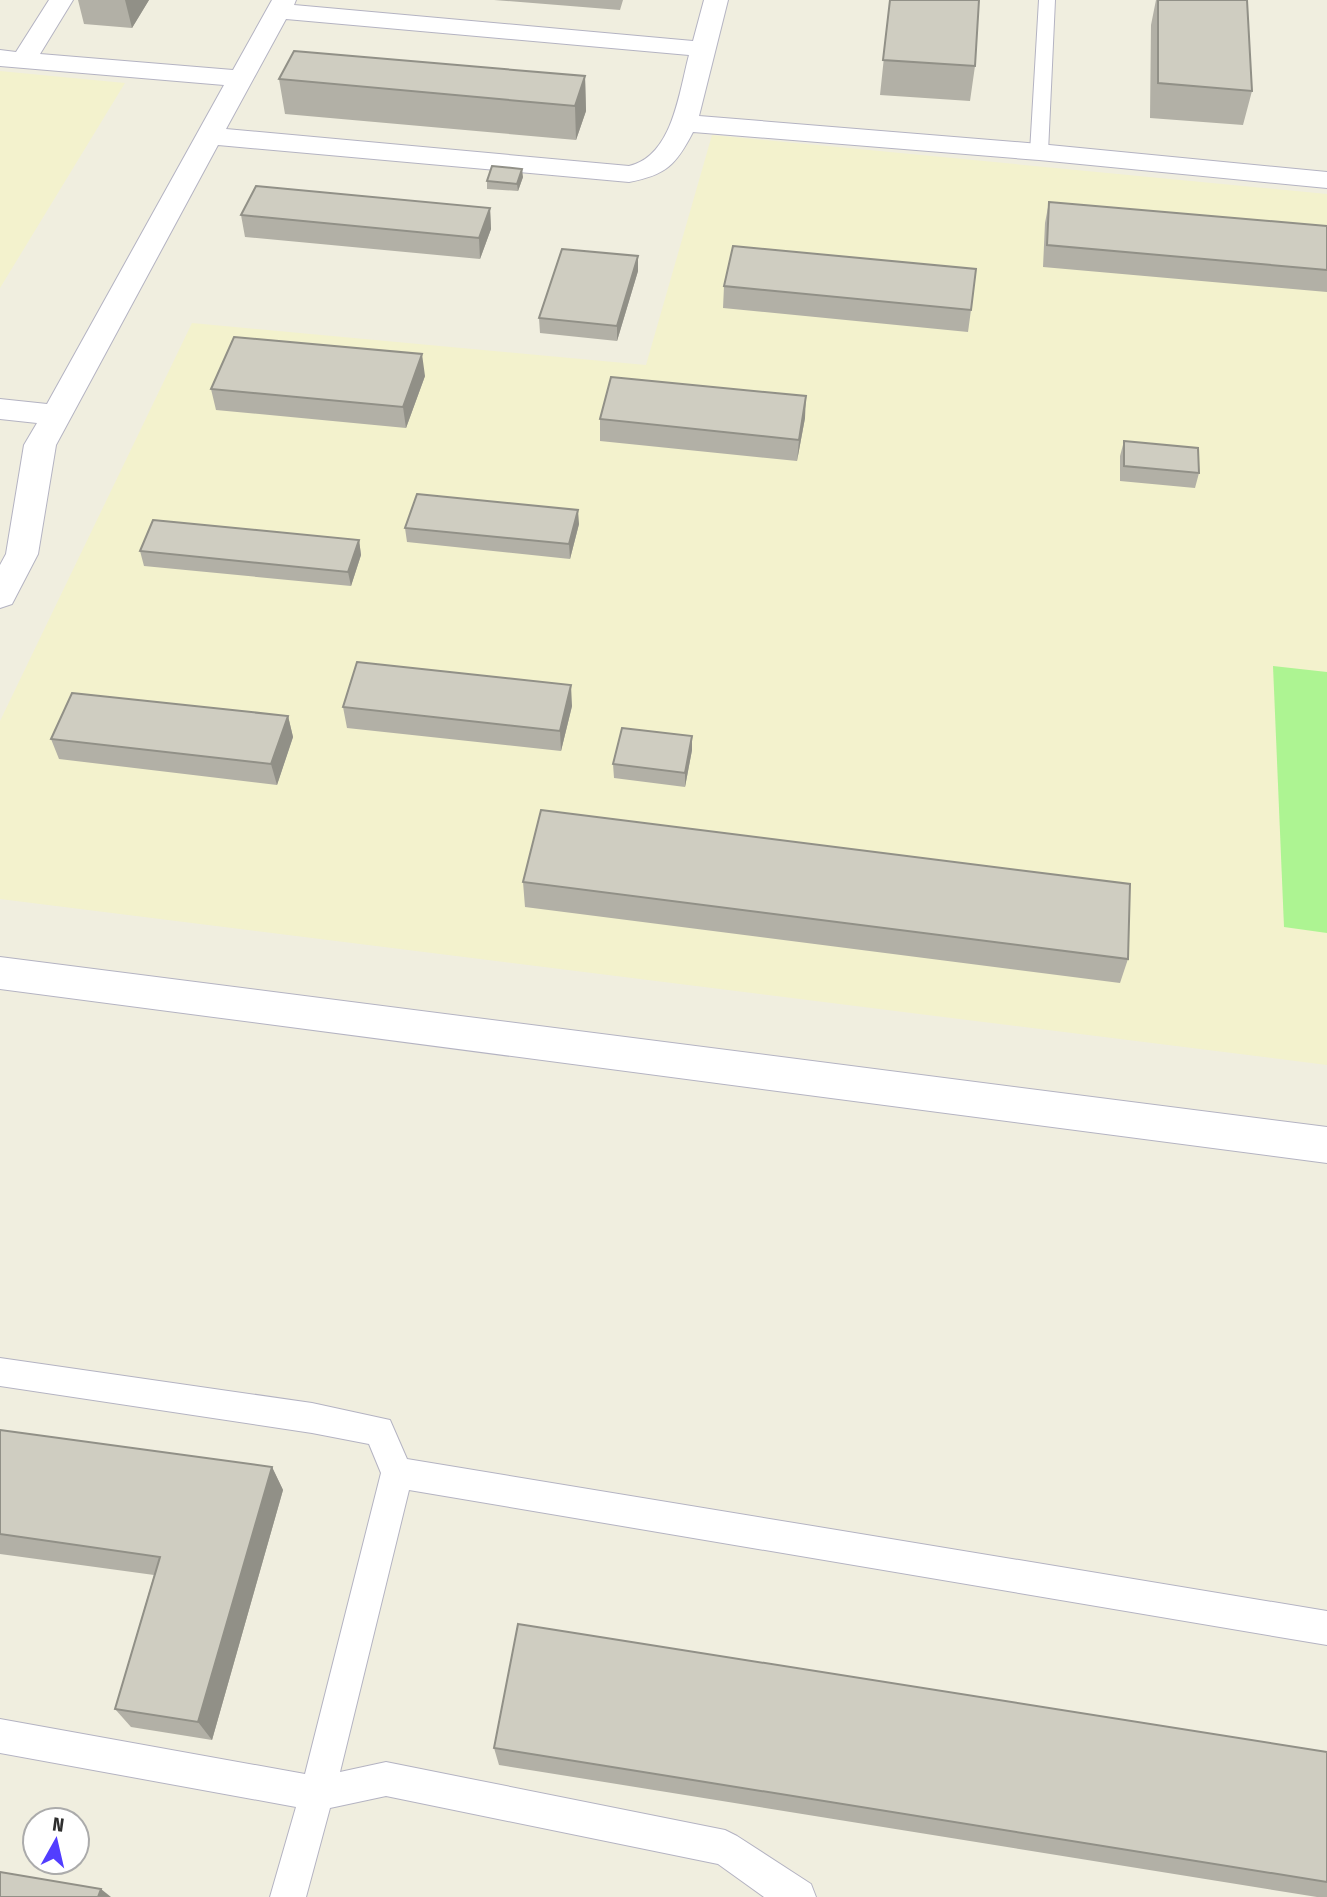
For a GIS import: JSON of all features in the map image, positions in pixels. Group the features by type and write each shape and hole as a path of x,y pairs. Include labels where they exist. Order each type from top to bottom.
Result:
{"street":[{"path":"12,59 61,0"},
{"path":"211,136 629,174 648,172 663,162 684,123 716,0"},
{"path":"0,596 22,554 14,527 40,445 281,6 704,49"},
{"path":"12,59 243,79"},
{"path":"684,123 1039,152 1327,180"},
{"path":"0,409 57,415"},
{"path":"0,974 1327,1145"}],"lane":[{"path":"1039,152 1047,0"},
{"path":"0,1372 312,1418 379,1431 397,1473 317,1794 288,1897"},
{"path":"397,1473 1327,1628"},
{"path":"0,1736 317,1794 386,1779 725,1848 794,1897"}],"shaded area":[{"path":"0,71 125,83 0,288"},
{"path":"712,135 1327,194 1327,1065 0,899 0,721 192,323 646,365"}],"green space":[{"path":"1273,666 1327,672 1327,933 1284,927"}],"building":[{"path":"890,0 979,0 975,66 883,60"},
{"path":"1158,0 1247,0 1252,91 1158,83"},
{"path":"294,51 585,76 575,106 279,79"},
{"path":"492,166 522,169 517,184 487,181"},
{"path":"256,186 490,208 479,238 241,215"},
{"path":"1049,202 1327,226 1327,270 1047,245"},
{"path":"733,246 976,269 971,310 724,286"},
{"path":"562,249 638,256 617,326 539,318"},
{"path":"234,337 422,354 403,407 211,389"},
{"path":"611,377 806,396 799,440 600,419"},
{"path":"1124,441 1198,448 1199,473 1124,466"},
{"path":"417,494 578,510 569,544 405,528"},
{"path":"153,520 359,540 348,572 140,551"},
{"path":"357,662 571,685 560,731 343,707"},
{"path":"72,693 288,716 271,764 51,739"},
{"path":"622,728 692,736 685,773 613,764"},
{"path":"541,810 1130,884 1128,959 523,882"},
{"path":"0,1430 272,1467 198,1722 115,1709 160,1557 0,1534"},
{"path":"518,1624 1327,1752 1327,1882 494,1748"},
{"path":"0,1872 101,1889 98,1897 0,1897"}]}
